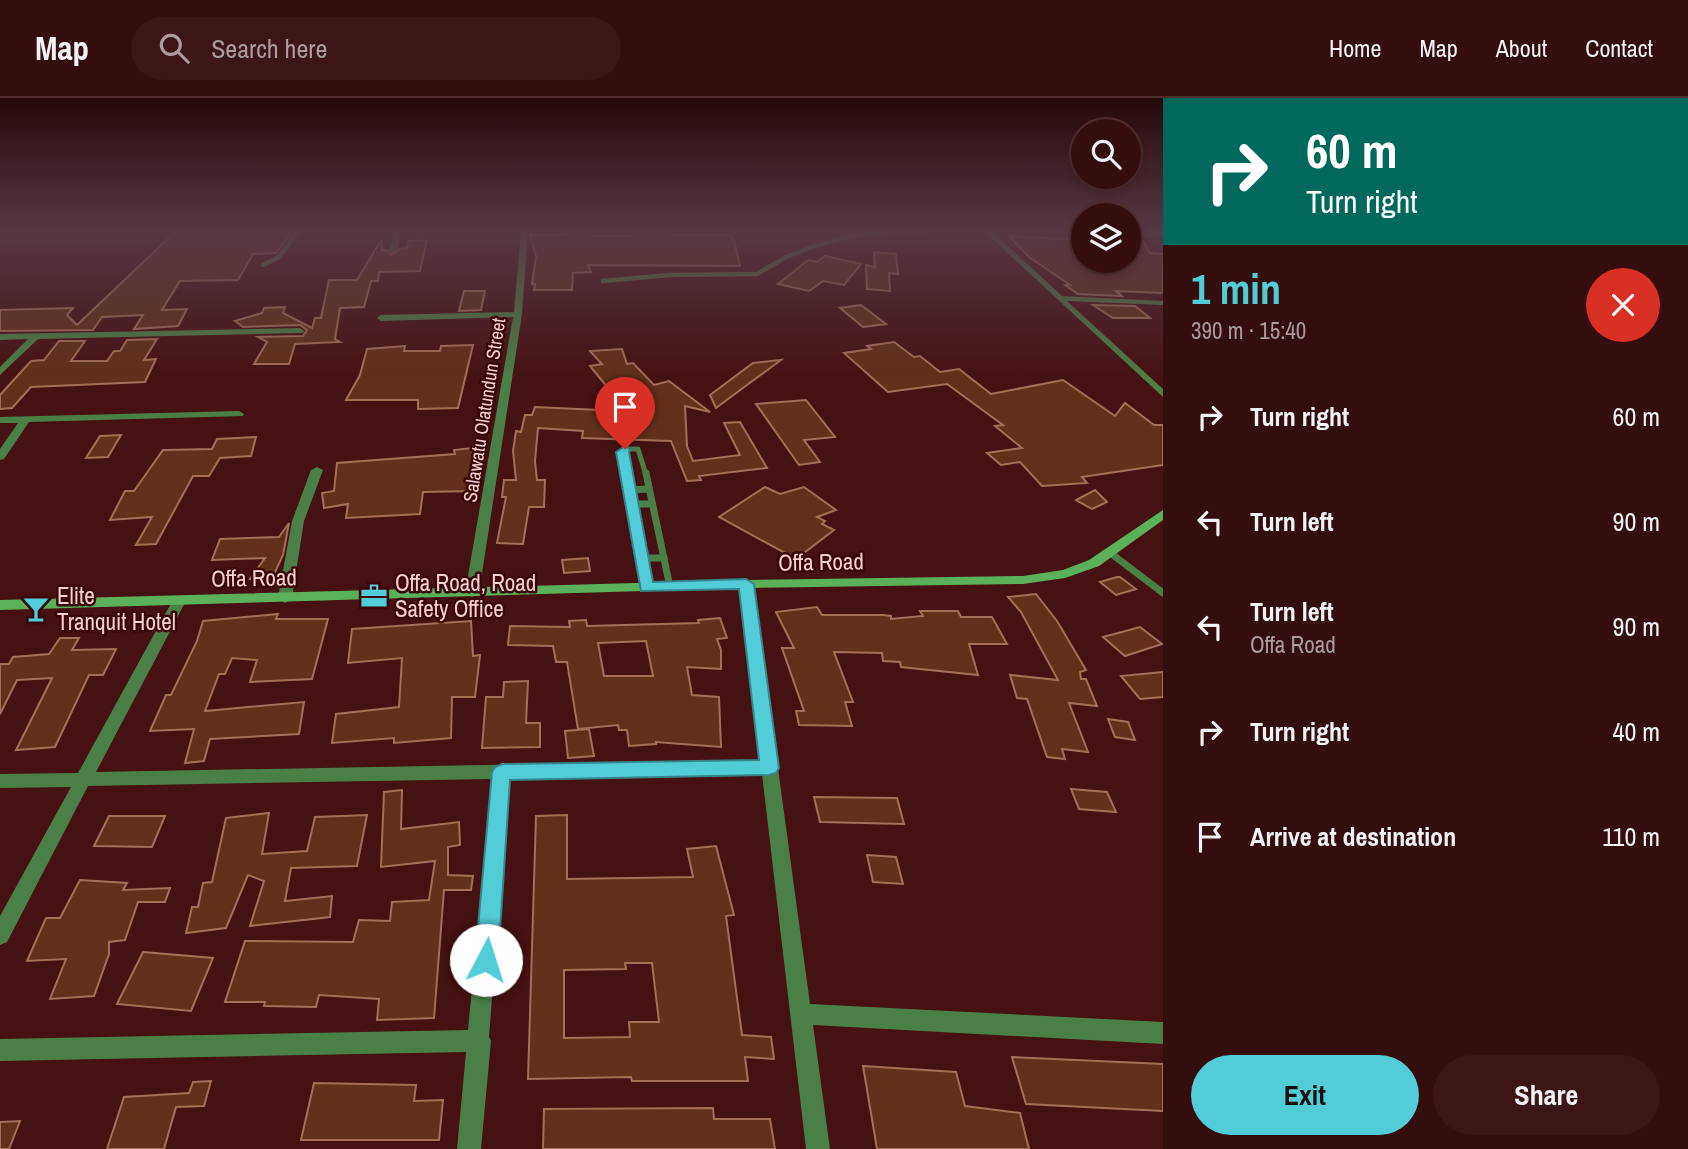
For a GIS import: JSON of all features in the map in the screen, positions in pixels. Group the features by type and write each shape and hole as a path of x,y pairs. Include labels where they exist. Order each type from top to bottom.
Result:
{"street":[{"name":"Salawatu Olatundun Street","path":"472,593 518,314 521,280"},
{"path":"1039,280 1163,394"},
{"path":"1059,298 1163,303"},
{"path":"381,318 518,314"},
{"path":"0,337 300,331"},
{"path":"0,372 35,337"},
{"path":"0,420 239,414"},
{"path":"0,457 25,420"},
{"path":"285,598 298,521 317,470"},
{"name":"Offa Road","path":"0,605 746,584 1023,580 1065,574 1094,563 1163,514"},
{"path":"746,584 803,1014 818,1149"},
{"path":"0,935 179,601"},
{"path":"0,781 769,768"},
{"path":"469,1149 502,772"},
{"path":"803,1014 1163,1033"},
{"path":"0,1050 480,1041"}],"lane":[{"path":"603,281 614,280"},
{"path":"646,588 622,452 625,449 638,449 640,452 670,587"},
{"path":"629,490 649,489"},
{"path":"632,504 652,504"},
{"path":"1110,552 1163,593"},
{"path":"641,558 664,558"}],"building":[{"path":"124,280 235,280 180,281 162,310 187,309 178,326 134,329 143,315 102,317 93,330 0,331 0,310 73,308 67,315 77,325"},
{"path":"329,280 378,280 371,281 364,307 340,308 335,339 340,342 295,344 289,364 254,364 267,342 258,337 303,336 307,330 300,325 243,327 235,321 262,313 264,308 285,307 283,313 312,328 315,318 321,318"},
{"path":"533,280 573,280 572,290 534,290 535,284 532,284"},
{"path":"783,280 848,280 844,285 823,281 809,291 778,284"},
{"path":"867,280 889,280 890,291 867,289"},
{"path":"1063,280 1163,280 1163,293 1116,291 1122,296 1078,294 1065,285 1070,285"},
{"path":"464,291 485,291 481,310 459,311"},
{"path":"861,305 886,324 863,327 840,308"},
{"path":"1093,305 1135,306 1150,318 1113,318"},
{"path":"157,339 144,360 156,359 145,382 31,387 12,408 0,409 0,395 31,361 44,360 59,341 85,341 71,361 107,361 114,351 120,351 127,340"},
{"path":"894,342 914,357 920,356 940,372 959,369 991,394 1063,380 1115,416 1125,403 1154,425 1163,425 1163,465 1082,477 1087,483 1042,486 1020,462 1001,465 987,453 1022,448 995,426 1003,425 947,384 888,392 844,353"},
{"path":"473,345 458,408 418,409 418,400 346,400 360,375 367,349 405,346 404,351 440,351 441,346"},
{"path":"622,349 627,364 633,363 654,385 669,381 710,412 685,406 687,446 693,461 740,455 724,423 740,422 767,468 699,476 701,480 687,481 671,441 582,438 583,431 538,428 535,461 537,480 545,480 544,507 529,507 523,544 497,543 506,497 502,497 504,480 516,480 513,451 516,431 521,432 525,415 532,415 535,407 600,410 599,406 606,406 604,398 616,398 590,366 602,364 590,351"},
{"path":"781,360 716,408 710,395 753,363"},
{"path":"806,400 835,437 804,440 820,462 799,465 756,404"},
{"path":"121,435 108,457 86,458 100,436"},
{"path":"256,437 251,456 220,458 209,476 193,476 156,544 136,545 152,517 110,520 125,491 134,491 163,450 212,449 217,439"},
{"path":"472,448 476,472 474,491 423,492 420,514 346,518 348,504 324,508 322,493 334,491 337,463 455,454 454,450"},
{"path":"765,487 780,494 804,487 836,510 817,517 825,521 822,524 834,530 796,559 719,517"},
{"path":"1095,490 1107,502 1092,509 1076,500"},
{"path":"289,523 283,555 271,581 250,579 265,558 212,560 220,539 279,537"},
{"path":"588,558 590,571 564,573 562,560"},
{"path":"1117,577 1136,589 1116,595 1100,582"},
{"path":"1036,594 1057,621 1086,670 1080,672 1081,679 1086,679 1097,706 1069,703 1088,752 1062,749 1065,759 1047,757 1027,699 1017,698 1010,675 1058,680 1021,612 1008,597"},
{"path":"817,607 822,615 883,615 891,616 891,619 923,616 920,611 958,611 961,617 992,617 1007,644 969,644 978,675 901,667 900,662 883,661 882,653 834,652 853,702 845,702 852,726 799,725 796,711 804,711 782,648 794,648 776,612"},
{"path":"278,614 276,619 328,619 312,679 250,682 257,660 232,658 225,674 219,674 205,711 304,702 299,734 210,739 204,761 185,763 194,729 150,731 166,695 171,695 197,641 203,621"},
{"path":"720,618 727,638 717,639 721,650 721,669 687,667 692,695 719,697 721,747 656,742 629,746 627,730 619,730 618,725 578,729 567,662 556,662 553,646 508,645 510,626 570,627 569,621 586,620 587,626 699,623 698,620","holes":["646,641 653,676 604,676 598,643"]},
{"path":"471,621 473,656 480,655 475,697 452,697 451,738 394,743 394,738 332,743 336,714 399,707 402,658 348,663 352,629"},
{"path":"1140,627 1162,644 1125,656 1103,637"},
{"path":"60,638 79,638 72,650 116,649 103,675 89,675 55,747 16,750 52,678 17,680 0,714 0,664 9,664 13,657 49,654"},
{"path":"1163,672 1163,697 1140,699 1121,676"},
{"path":"528,681 526,723 540,723 540,747 482,748 486,697 503,697 504,682"},
{"path":"1108,719 1128,722 1135,740 1115,737"},
{"path":"589,729 594,756 568,758 565,731"},
{"path":"1071,789 1107,792 1116,812 1079,809"},
{"path":"402,790 401,829 459,822 460,845 448,847 448,875 473,876 471,890 444,890 434,1018 377,1020 379,999 319,995 316,1007 264,1006 265,1002 225,1002 245,941 353,942 359,920 390,921 392,902 429,900 435,861 381,867 384,792"},
{"path":"814,797 897,798 904,824 820,822"},
{"path":"269,813 262,854 307,851 315,817 367,815 357,866 291,868 285,901 332,896 330,917 250,926 264,881 248,875 226,928 186,933 192,907 198,907 203,883 212,882 226,818"},
{"path":"567,815 567,879 693,877 687,849 716,846 734,915 726,916 742,1035 771,1037 774,1059 745,1057 748,1081 632,1081 631,1077 528,1079 536,816","holes":["625,963 652,963 659,1022 629,1022 630,1037 564,1038 564,970 626,969"]},
{"path":"109,816 165,816 152,847 94,846"},
{"path":"867,855 896,857 903,884 873,882"},
{"path":"80,880 127,883 123,890 170,888 165,902 138,902 125,940 109,942 109,954 94,996 50,999 66,959 27,961 46,918 60,918"},
{"path":"143,952 213,958 191,1011 117,1004"},
{"path":"1012,1057 1163,1064 1163,1111 1026,1104"},
{"path":"863,1066 956,1072 965,1106 1020,1113 1029,1149 877,1149"},
{"path":"211,1081 204,1106 176,1107 164,1149 107,1149 124,1097 189,1093 193,1082"},
{"path":"314,1083 416,1085 414,1101 443,1100 439,1140 301,1140"},
{"path":"713,1108 714,1119 770,1119 775,1149 543,1149 544,1109"},
{"path":"20,1121 9,1149 0,1149 0,1122"}],"place":[{"name":"Offa Road, Road Safety Office","path":"374,596"},
{"name":"Elite Tranquit Hotel","path":"36,609"}],"route":[{"path":"486,960 502,772 769,768 746,584 646,588 622,452 625,449"}]}
